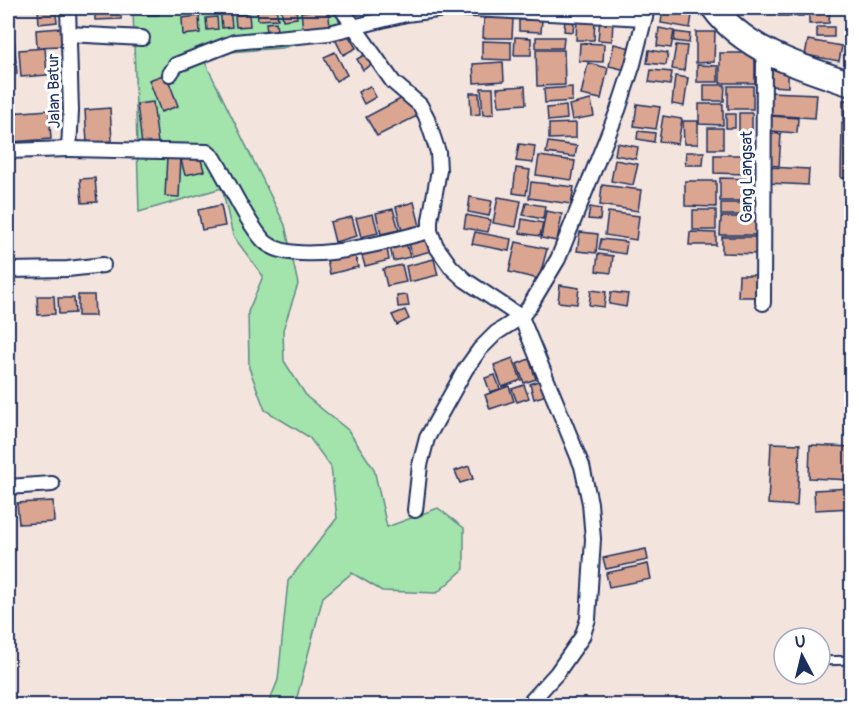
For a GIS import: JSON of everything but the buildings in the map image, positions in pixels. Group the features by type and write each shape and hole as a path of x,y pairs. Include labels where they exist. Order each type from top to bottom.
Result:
{"highway":[{"path":"714,8 728,24 764,50 852,84"}],"street":[{"name":"Jalan Batur","path":"8,152 69,149 71,111 68,8"},
{"path":"341,8 393,82 420,105 426,116 438,152 439,170 430,231 436,246 458,274 489,298 520,317 582,466 590,503 593,539 588,619 582,637 557,673 527,705"},
{"path":"170,74 176,64 235,42 303,36 406,14 453,8 646,13 618,110 558,259 537,297 520,317 496,333 480,349 427,438 420,465 415,510"},
{"path":"69,34 142,38"},
{"name":"Gang Langsat","path":"763,303 764,50"},
{"path":"69,149 207,152 214,158 256,232 267,243 296,254 323,253 430,231"},
{"path":"8,270 68,269 103,265"},
{"path":"8,486 52,484"}],"lane":[{"path":"832,661 852,660"}],"green space":[{"path":"133,8 352,8 361,26 282,48 201,54 285,225 298,284 283,330 284,361 307,397 348,430 374,469 387,527 438,508 464,528 464,569 437,593 382,591 352,573 323,597 295,705 268,705 278,680 288,581 337,518 331,467 309,437 265,410 249,368 248,312 263,276 233,236 222,188 139,212"}]}
